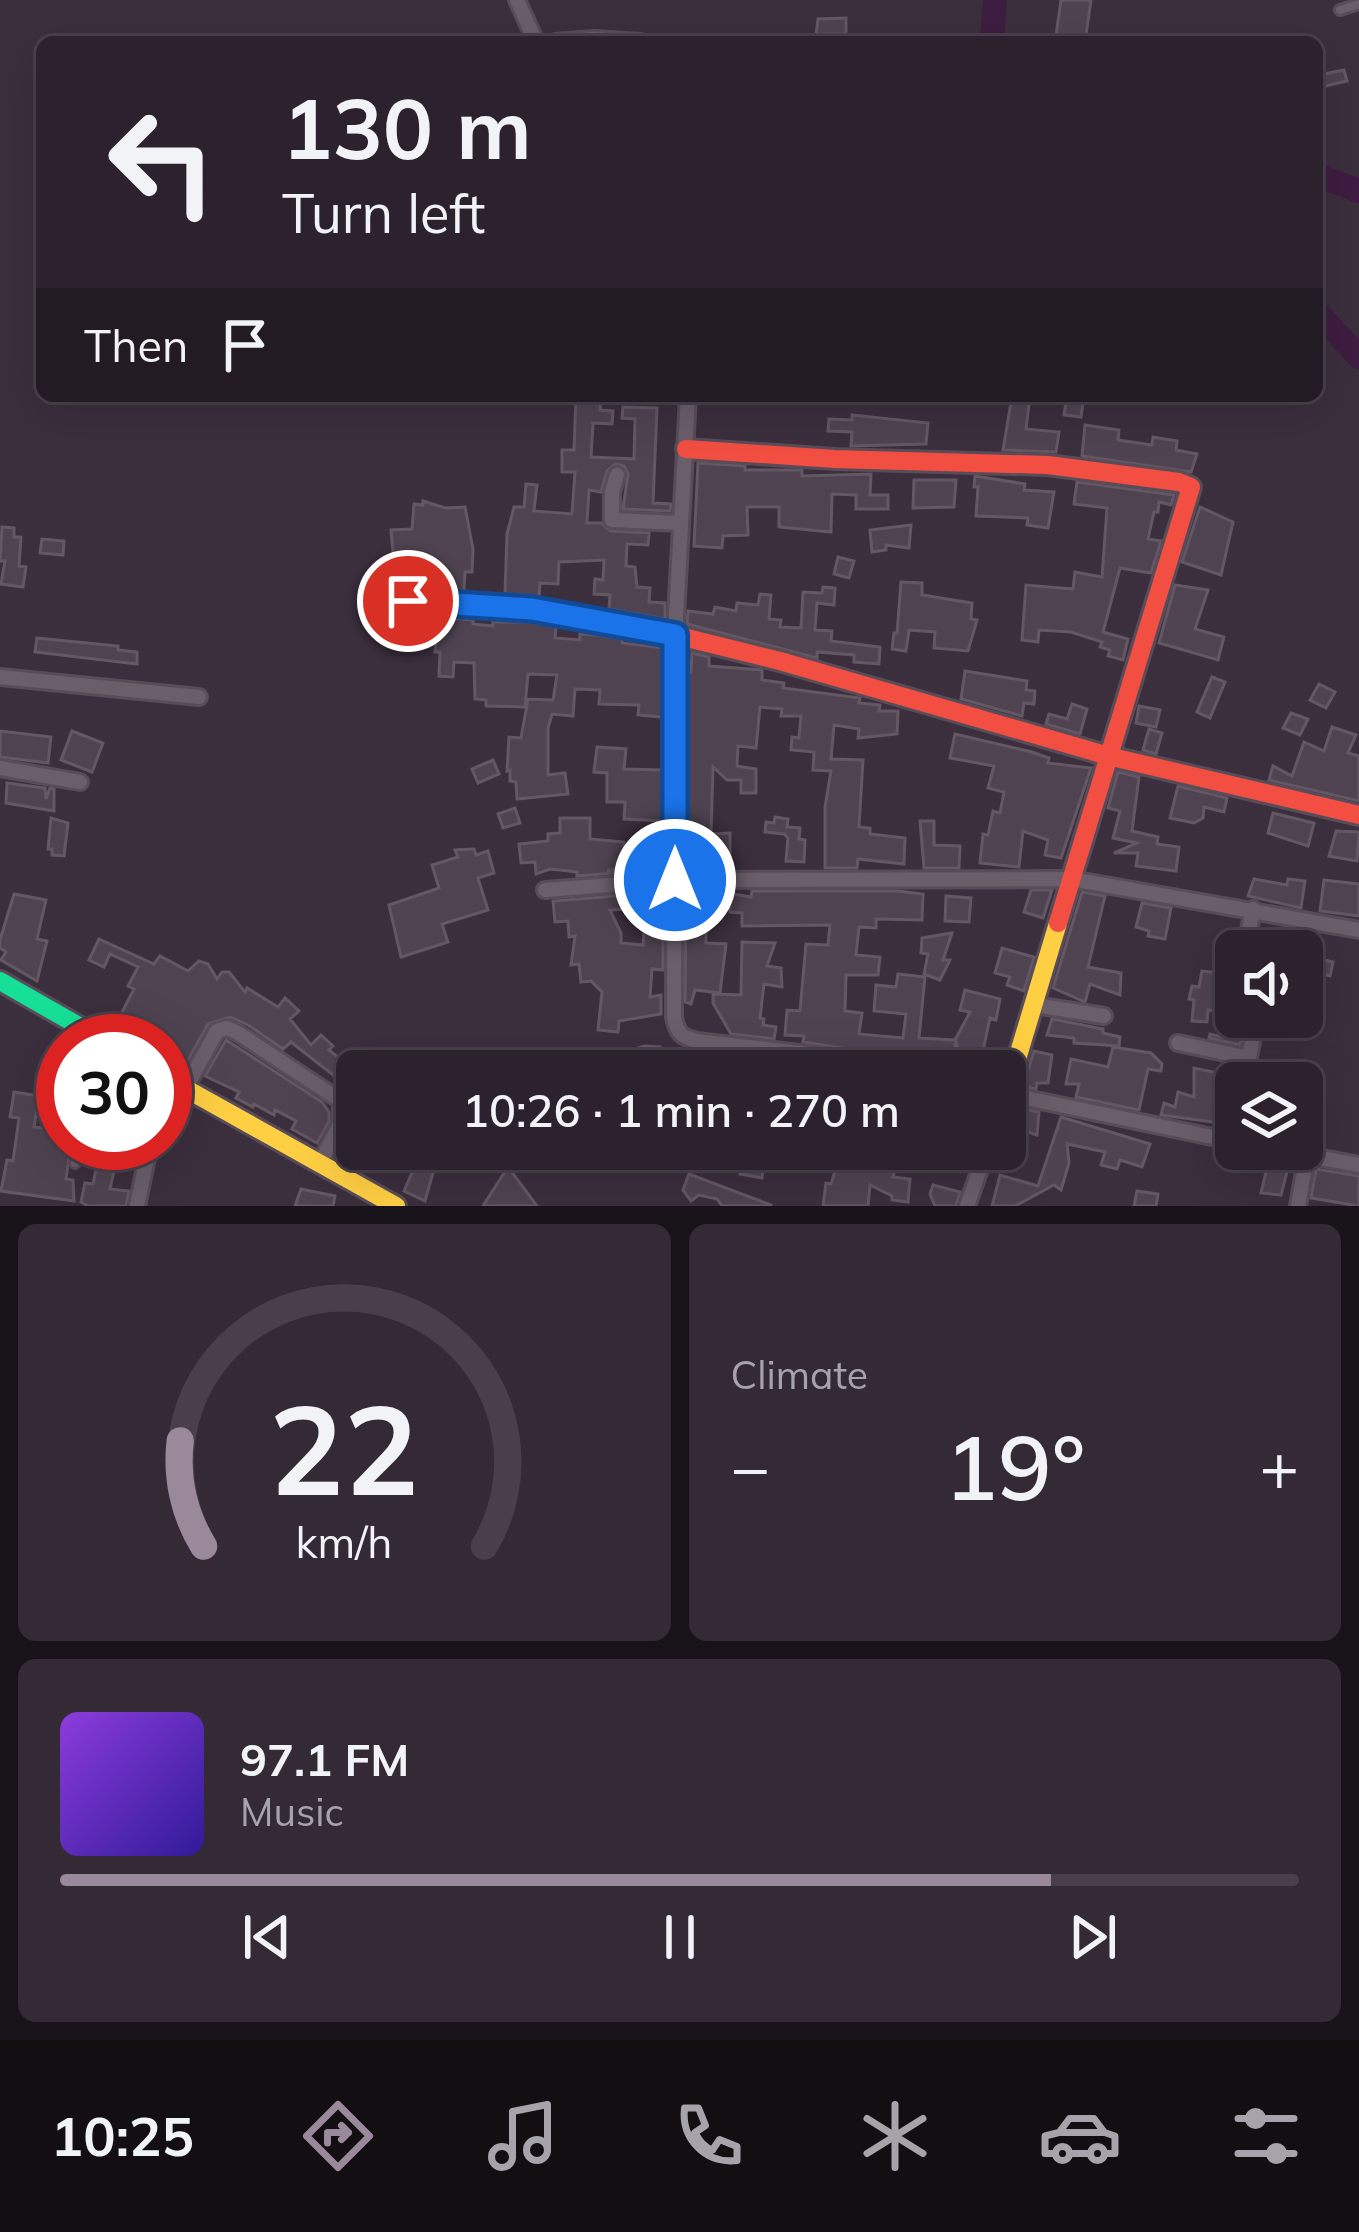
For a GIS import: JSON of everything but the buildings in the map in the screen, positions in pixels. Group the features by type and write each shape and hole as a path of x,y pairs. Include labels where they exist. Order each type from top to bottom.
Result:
{"main road":[{"path":"686,448 1048,466 1191,487 1021,1050"},
{"path":"408,601 532,609 675,635 1112,757 1359,815"},
{"path":"0,981 58,1014"},
{"path":"192,1093 396,1206"}],"street":[{"path":"517,0 533,36"},
{"path":"688,402 675,635 674,1017 683,1038 778,1050"},
{"path":"617,475 612,520 679,524"},
{"path":"0,677 200,697"},
{"path":"0,768 80,782"},
{"path":"545,890 675,880 1072,879 1359,930"},
{"path":"1249,930 1253,909"},
{"path":"1035,1005 1104,1016"},
{"path":"192,1076 222,1027 340,1101 340,1124 319,1165"},
{"path":"1248,1062 1253,1038"},
{"path":"1178,1043 1249,1058"},
{"path":"1026,1100 1215,1138"},
{"path":"1323,1158 1359,1165"},
{"path":"137,1206 144,1170"},
{"path":"967,1206 980,1170"},
{"path":"1298,1206 1304,1170"}],"lane":[{"path":"1340,10 1359,4"}],"waterway":[{"path":"992,36 995,0"},
{"path":"1323,177 1359,191"},
{"path":"1323,318 1359,357"}],"traffic: fast":[{"path":"0,981 58,1014"}],"traffic: slow":[{"path":"1020,1050 1058,923"},
{"path":"192,1092 396,1206"}],"traffic: jam":[{"path":"686,449 1048,465 1191,487 1058,923"},
{"path":"408,601 532,609 675,635 1112,757 1359,815"}],"route":[{"path":"408,601 532,609 675,635 675,880"}]}
